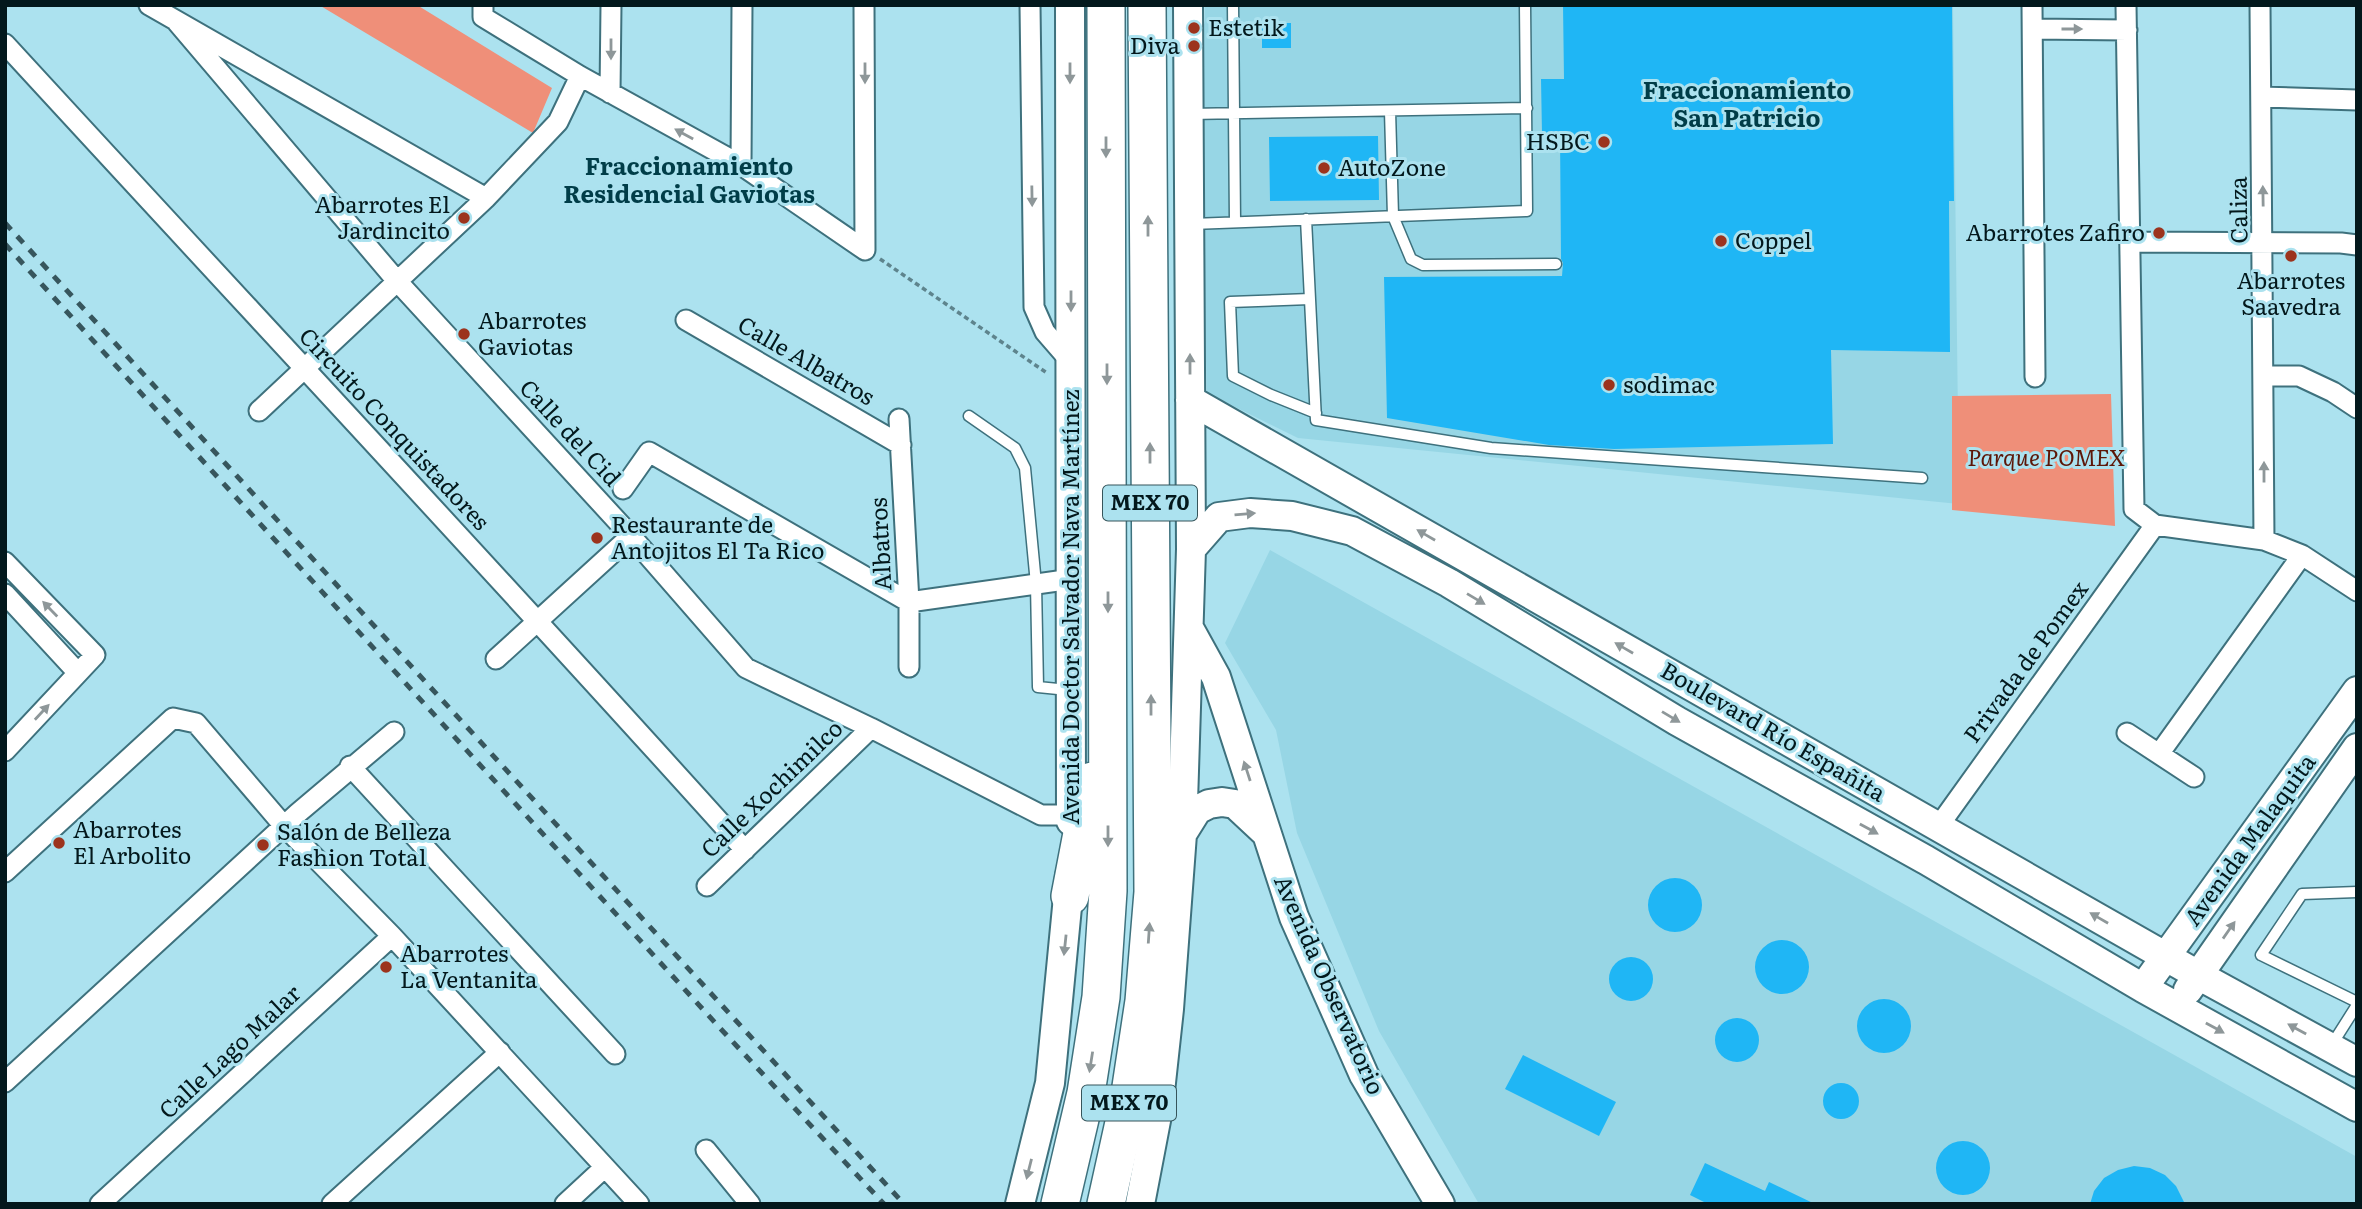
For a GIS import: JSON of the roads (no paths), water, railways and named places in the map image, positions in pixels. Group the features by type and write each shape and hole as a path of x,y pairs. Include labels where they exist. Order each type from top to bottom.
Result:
{"highway":[{"name":"Avenida Doctor Salvador Nava Martínez","path":"1060,1204 1086,1093 1101,997 1108,891 1090,692 1105,5"},
{"name":"MEX 70","path":"1105,1204 1129,1100 1144,1001 1153,892 1147,5"},
{"path":"1070,896 1090,692"},
{"path":"1129,1100 1172,967"}],"main road":[{"name":"Avenida Doctor Salvador Nava Martínez","path":"1020,1204 1050,1083 1070,896 1072,815 1090,692 1072,579 1070,5"},
{"path":"1140,1204 1158,1110 1182,834 1191,549 1188,5"},
{"name":"Boulevard Río Españita","path":"1190,400 2198,975 2357,1062"},
{"name":"Boulevard Río Españita","path":"1191,549 1219,517 1250,513 1292,516 1352,531 1449,583 1677,721 1926,860 2143,988 2357,1107"},
{"name":"Avenida Observatorio","path":"1189,628 1216,677 1294,917 1364,1075 1440,1204"},
{"name":"Avenida Malaquita","path":"2143,988 2357,691"},
{"name":"Avenida Malaquita","path":"2176,1006 2357,748"},
{"path":"1182,834 1198,810 1209,804 1222,802 1235,804 1269,836"}],"street":[{"path":"149,5 486,198"},
{"path":"610,93 611,5"},
{"path":"741,165 742,5"},
{"path":"483,11 578,80 610,93 741,165 866,250 864,5"},
{"path":"1030,5 1034,307 1045,332 1071,362"},
{"path":"2032,5 2035,377"},
{"path":"2126,5 2134,509 2155,525 2264,540 2301,555 2357,591"},
{"name":"Caliza","path":"2260,5 2264,243 2264,540"},
{"name":"Calle del Cid","path":"177,22 397,281 631,536 746,668 1041,815 1072,815"},
{"path":"2033,29 2127,30"},
{"name":"Circuito Conquistadores","path":"5,44 539,621 745,850"},
{"path":"259,411 486,198 558,122 578,80"},
{"path":"2261,97 2357,100"},
{"path":"2130,242 2357,244"},
{"name":"Calle Albatros","path":"686,320 901,444"},
{"path":"2264,376 2299,376 2333,392 2357,408"},
{"name":"Albatros","path":"899,419 909,602 909,667"},
{"path":"624,489 649,452 909,602 1072,579"},
{"name":"Privada de Pomex","path":"1938,827 2155,525"},
{"path":"496,659 631,536"},
{"path":"2160,754 2301,555"},
{"path":"5,751 95,656 6,564"},
{"path":"5,594 78,673"},
{"path":"5,872 173,718 196,723 284,826 392,936 639,1204"},
{"name":"Calle Xochimilco","path":"707,886 871,728"},
{"path":"5,1082 350,766 394,732"},
{"path":"2127,733 2194,778"},
{"path":"350,766 615,1054"},
{"name":"Calle Lago Malar","path":"100,1204 392,936"},
{"path":"331,1204 500,1052"},
{"path":"706,1150 750,1204"},
{"path":"565,1204 605,1167"}],"lane":[{"path":"1233,5 1235,222"},
{"path":"1189,224 1527,211 1525,5"},
{"path":"1189,114 1527,108"},
{"path":"1390,111 1393,216 1411,259 1423,265 1556,264"},
{"path":"1306,219 1316,420 1492,447 1922,478"},
{"path":"1310,299 1230,302 1233,376 1316,413"},
{"path":"970,416 1015,448 1025,468 1036,584 1038,687 1090,692"},
{"path":"2330,1047 2357,1003 2261,955 2302,894 2357,892"}],"railway":[{"path":"5,223 904,1204"},
{"path":"5,244 719,1027 884,1204"}],"place":[{"name":"Estetik","path":"1194,28"},
{"name":"Diva","path":"1194,46"},
{"name":"HSBC","path":"1604,142"},
{"name":"AutoZone","path":"1324,168"},
{"name":"Abarrotes El Jardincito","path":"464,218"},
{"name":"Abarrotes Zafiro","path":"2159,233"},
{"name":"Coppel","path":"1721,241"},
{"name":"Abarrotes Saavedra","path":"2291,256"},
{"name":"Abarrotes Gaviotas","path":"464,334"},
{"name":"sodimac","path":"1609,385"},
{"name":"Restaurante de Antojitos El Ta Rico","path":"597,538"},
{"name":"Abarrotes El Arbolito","path":"59,843"},
{"name":"Salón de Belleza Fashion Total","path":"263,845"},
{"name":"Abarrotes La Ventanita","path":"386,967"}],"district":[{"name":"Fraccionamiento San Patricio","path":"1747,105"},
{"name":"Fraccionamiento Residencial Gaviotas","path":"689,181"}],"park label":[{"name":"Parque POMEX","path":"2046,458"}]}
